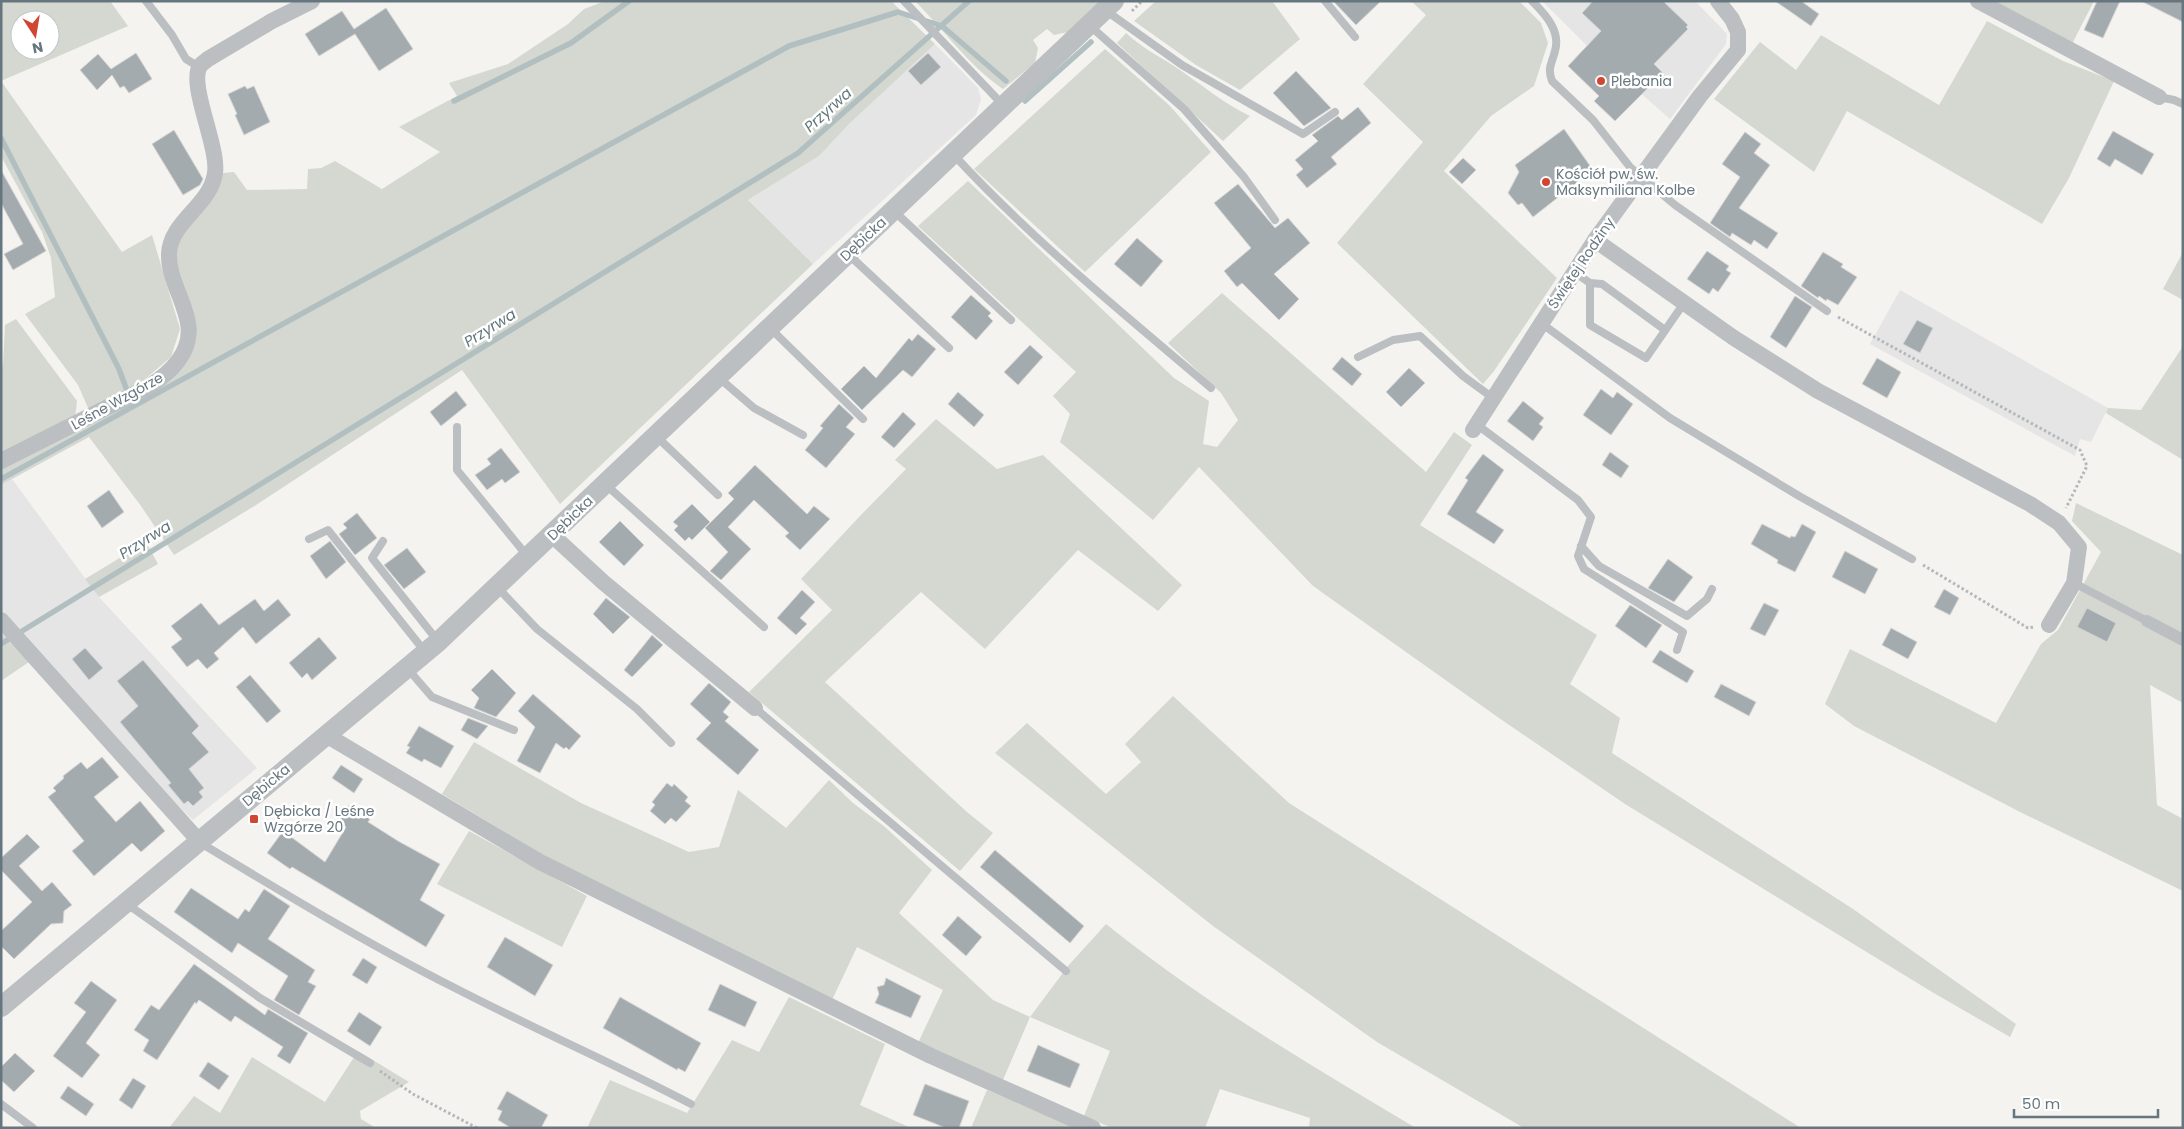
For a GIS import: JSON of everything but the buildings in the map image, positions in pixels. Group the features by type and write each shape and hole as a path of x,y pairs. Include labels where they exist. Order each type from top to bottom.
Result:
{"street":[{"path":"199,67 208,58 312,1"},
{"name":"Świętej Rodziny","path":"1474,427 1595,240 1700,96 1738,50 1738,32 1732,19 1718,1"},
{"path":"1978,1 2159,97"},
{"name":"Dębicka","path":"1,1007 432,647 657,437 770,327 1110,5"},
{"name":"Leśne Wzgórze","path":"1,461 159,381 180,360 189,335 188,319 171,269 169,254 172,240 178,229 203,199 215,174 215,156 198,88 197,75 199,67"},
{"path":"1595,240 1734,338 1818,391 2030,504 2059,522 2079,546 2074,583 2050,625"},
{"path":"552,535 603,582 755,708"},
{"path":"2147,621 2183,640"},
{"path":"4,624 199,841"},
{"path":"326,735 540,862 931,1056 1093,1128"}],"lane":[{"path":"146,1 172,35 186,59 199,67"},
{"path":"904,1 1004,106"},
{"path":"1325,1 1355,37"},
{"path":"1532,1 1550,19 1556,41 1555,52 1551,60 1550,74 1552,81 1593,120 1630,168 1643,176 1675,204 1828,311"},
{"path":"1110,5 1182,65 1303,134 1335,112"},
{"path":"1089,25 1184,109 1244,177 1275,220"},
{"path":"2159,97 2183,104"},
{"path":"952,154 984,188 1065,264 1211,388"},
{"path":"893,210 1011,320"},
{"path":"848,253 949,348"},
{"path":"1574,272 1590,283 1602,284 1665,330"},
{"path":"1590,283 1590,325 1646,358 1684,303"},
{"path":"1541,323 1670,418 1799,496 1912,559"},
{"path":"770,327 863,419"},
{"path":"1358,358 1393,340 1420,336 1463,376 1493,398"},
{"path":"718,377 754,408 803,435"},
{"path":"457,427 457,470 528,557"},
{"path":"1474,427 1578,500 1591,517 1578,556 1584,569 1683,632 1677,650"},
{"path":"657,437 718,495"},
{"path":"605,484 764,627"},
{"path":"309,539 328,530 432,647"},
{"path":"383,541 372,558 432,647"},
{"path":"1581,546 1599,566 1686,616 1707,599 1712,589"},
{"path":"2074,583 2147,621"},
{"path":"497,587 537,628 637,709 671,744"},
{"path":"407,668 432,697 514,730"},
{"path":"755,708 1066,971"},
{"path":"199,841 317,912 451,986 544,1033 618,1066 691,1104"},
{"path":"125,903 260,998 370,1063"},
{"path":"1,1104 33,1128"}],"path":[{"path":"1828,311 2080,450 2087,466 2059,522"},
{"path":"1912,559 2028,628 2050,625"},
{"path":"370,1063 413,1094 477,1128"}],"shaded area":[{"path":"1,1 110,1 128,26 60,55 60,10 10,10 10,60 49,60 1,81"},
{"path":"605,1 891,1 935,44 849,124 819,156 748,200 813,264 560,504 462,370 256,505 174,555 141,506 89,437 1,485 1,468 168,379 184,366 195,336 174,258 179,237 223,173 234,172 247,190 307,189 308,169 321,168 335,161 382,189 440,152 399,127 457,96 449,83 508,64 568,24 584,9"},
{"path":"915,1 1100,1 1068,32 1054,35 1047,29 1033,40 1038,48 1035,63 1003,89 968,59"},
{"path":"1156,1 1272,1 1300,39 1240,90 1196,65 1134,21"},
{"path":"1411,1 1519,1 1541,23 1548,43 1534,86 1491,116 1444,171 1557,278 1494,371 1483,384 1337,243 1423,142 1363,84 1426,15"},
{"path":"1542,1 1695,1 1727,34 1726,44 1670,119 1584,43"},
{"path":"1994,1 2094,1 2072,44"},
{"path":"1987,21 2063,61 2114,81 2069,178 2042,224 1847,111 1814,172 1714,99 1760,42 1796,70 1821,35 1939,105"},
{"path":"1126,33 1143,47 1250,116 1223,141 1117,43"},
{"path":"935,44 978,88 981,99 976,115 813,264 748,200 819,156 849,124"},
{"path":"1105,49 1169,105 1211,152 1085,272 974,169"},
{"path":"1,81 122,252 152,235 180,329 171,357 132,390 89,410 78,385 25,314 55,297 51,258 42,232 1,156"},
{"path":"968,181 1174,378 1209,401 1203,444 1217,447 1238,420 1221,393 1168,343 1222,293 1426,472 1454,432 1472,445 1420,525 1597,635 1570,684 1620,718 1612,753 1853,909 2016,1024 2010,1037 1932,992 1625,804 1499,718 1313,586 1199,467 1153,520 1060,442 1070,414 1053,396 1076,372 918,226"},
{"path":"2183,252 2183,300 2163,289"},
{"path":"1900,290 2108,408 2091,442 2080,439 2075,456 1870,344"},
{"path":"16,319 77,401 75,418 1,456 1,366 3,365 5,325"},
{"path":"2183,346 2183,460 2106,413 2108,408 2141,410"},
{"path":"936,419 997,469 1043,455 1182,585 1158,611 1078,550 985,649 921,592 825,682 967,812 993,833 960,871 749,692 832,610 801,579 906,469 895,460"},
{"path":"12,479 99,597 257,768 193,820 145,775 1,609 1,485"},
{"path":"2076,503 2183,555 2183,703 2150,685 2157,805 2183,819 2183,891 2022,813 1854,726 1825,704 1850,649 1996,723 2041,644 2058,630 2101,552 2072,521"},
{"path":"146,542 158,564 99,597 85,579"},
{"path":"1,633 29,662 1,681"},
{"path":"1173,696 1289,803 1801,1128 1524,1128 1377,1042 1213,926 995,753 1027,723 1106,794 1141,762 1125,744"},
{"path":"474,742 581,803 689,852 719,847 738,790 786,828 829,780 853,803 885,827 932,870 899,913 993,1000 1030,1017 1003,1080 918,1043 943,990 857,947 832,1000 555,862 442,794"},
{"path":"469,831 587,896 562,947 437,884"},
{"path":"1106,924 1180,980 1258,1032 1416,1128 1309,1128 1310,1118 1220,1089 1205,1128 1112,1128 1084,1116 1110,1051 1030,1017 1068,966"},
{"path":"789,997 885,1044 860,1105 911,1128 587,1128 610,1080 687,1113 732,1040 759,1052"},
{"path":"358,1051 409,1082 360,1111 361,1119 376,1128 169,1128 194,1096 220,1113 252,1057 325,1102"},
{"path":"987,1090 1076,1128 971,1128"}],"waterway":[{"path":"454,101 571,43 629,1"},
{"name":"Przyrwa","path":"1,644 798,153 969,1"},
{"path":"1,479 789,46 898,12 942,26 1006,81"},
{"path":"1025,101 1091,42"},
{"path":"1,138 119,369 129,396"}],"place":[{"name":"Plebania","path":"1601,81"},
{"name":"Kościół pw. św. Maksymiliana Kolbe","path":"1546,182"},
{"name":"Dębicka / Leśne Wzgórze 20","path":"254,819"}]}
